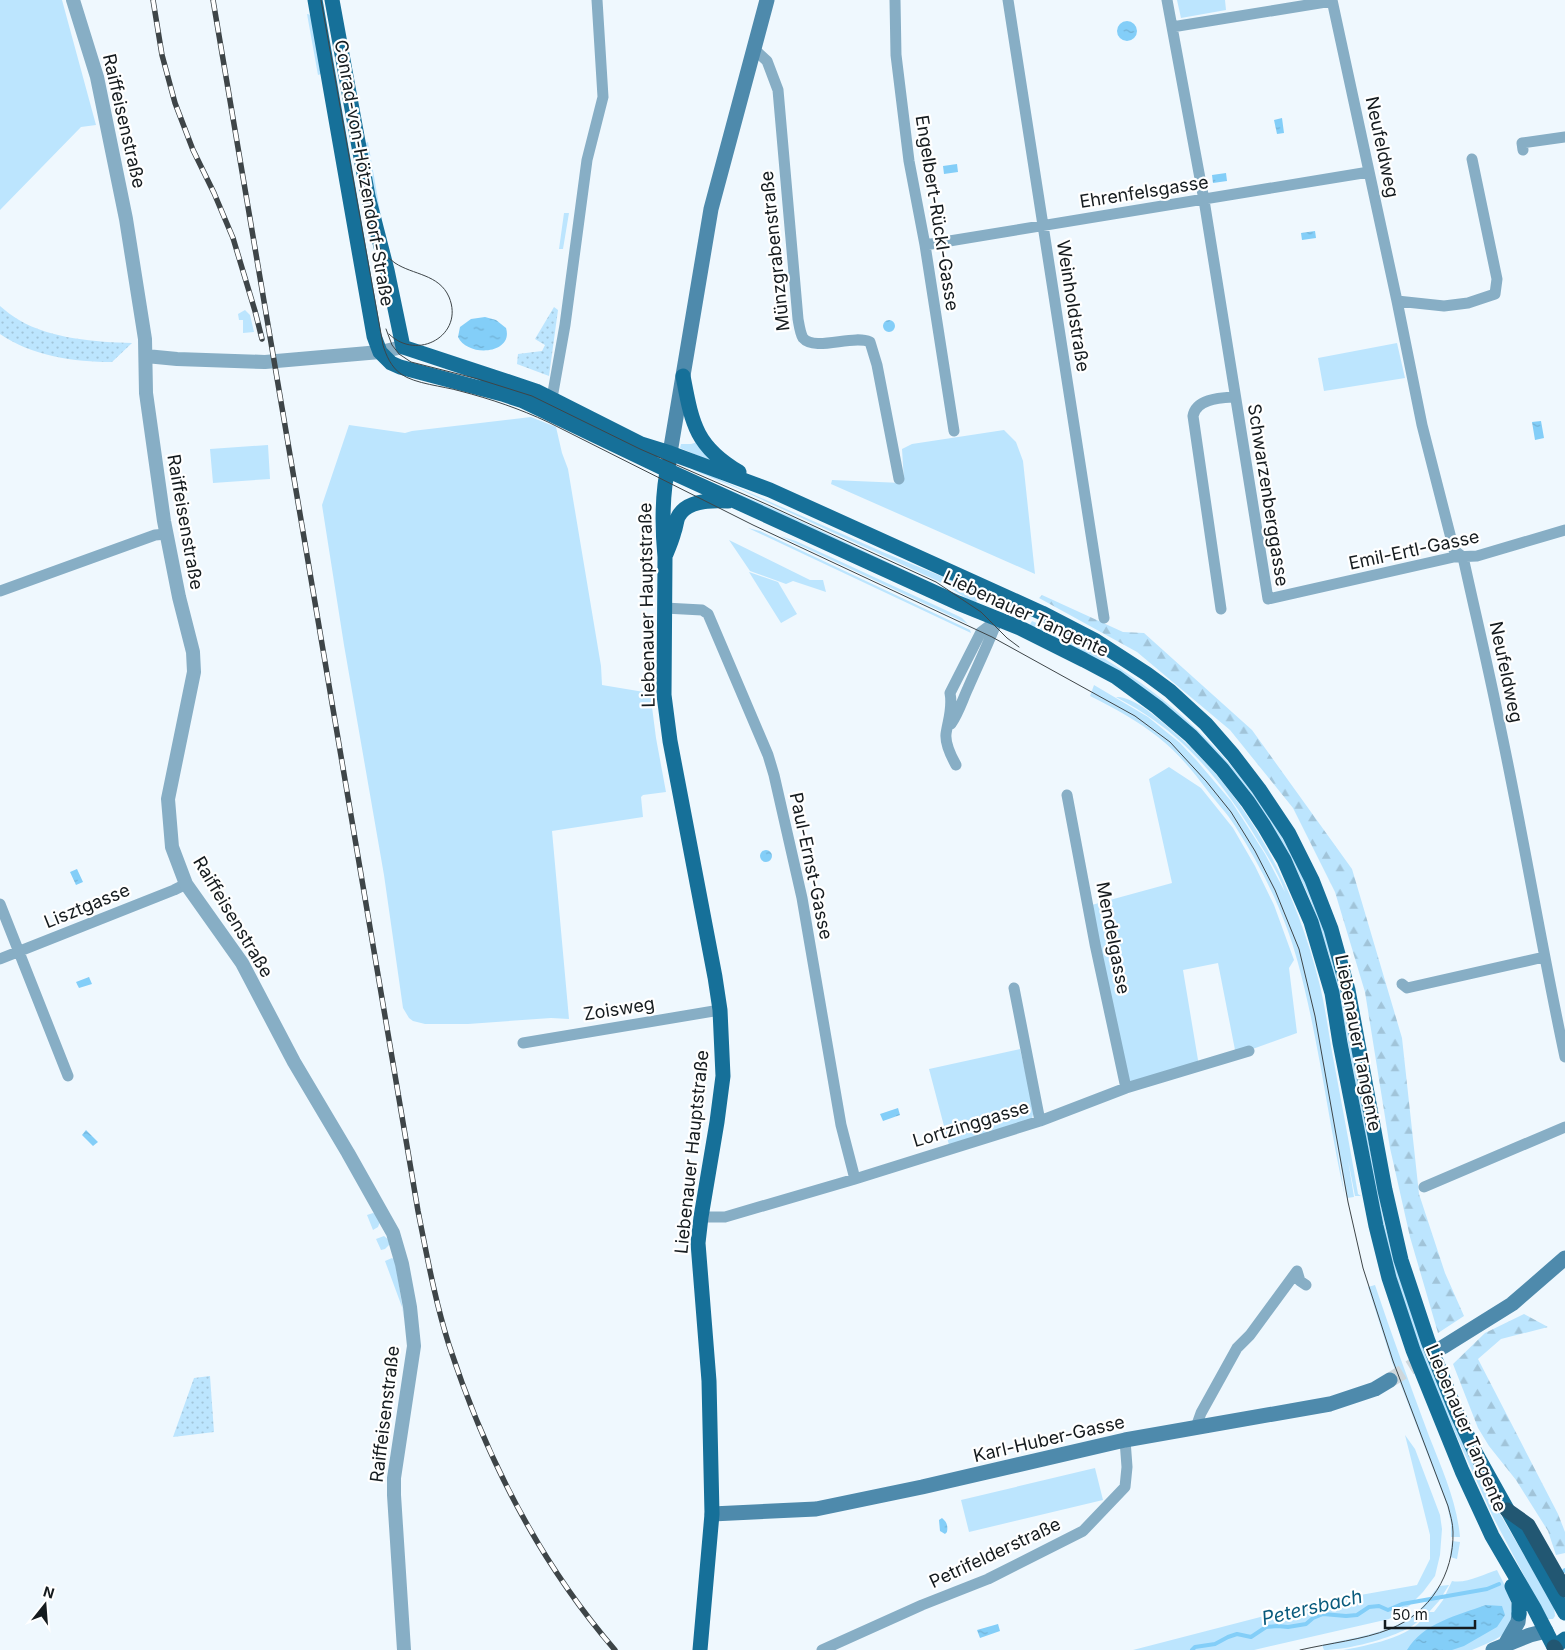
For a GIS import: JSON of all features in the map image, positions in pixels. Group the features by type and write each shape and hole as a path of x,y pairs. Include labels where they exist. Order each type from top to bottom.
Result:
{"highway":[{"path":"1507,1510 1528,1525 1565,1590"}],"main road":[{"name":"Conrad-von-Hötzendorf-Straße","path":"314,0 374,336 380,352"},
{"name":"Conrad-von-Hötzendorf-Straße","path":"332,0 368,196 387,270 403,347"},
{"path":"670,453 711,209 767,0"},
{"name":"Liebenauer Tangente","path":"403,347 494,376 552,398 641,444 770,490 1042,613 1096,641 1140,669 1170,691 1206,724 1259,789 1289,834 1312,880 1332,929 1348,990 1385,1190 1401,1260 1428,1341 1475,1452 1565,1614"},
{"name":"Liebenauer Tangente","path":"380,352 391,363 408,370 523,401 667,470 958,603 998,618 1078,657 1116,677 1157,707 1190,736 1222,769 1248,802 1284,860 1311,922 1332,993 1376,1226 1389,1278 1413,1350 1462,1471 1502,1557 1555,1646"},
{"path":"683,376 689,410 702,441 723,462 770,490"},
{"name":"Liebenauer Hauptstraße","path":"670,453 667,470 663,535 665,556 664,695 720,1010 722,1076 717,1122 698,1243 709,1381 712,1514 700,1650"},
{"path":"665,556 678,516 685,509 715,500 737,502"},
{"path":"998,618 1007,597"},
{"path":"1442,1347 1512,1304 1565,1258"},
{"name":"Karl-Huber-Gasse","path":"712,1514 816,1509 922,1487 1125,1440 1330,1404 1375,1389 1390,1380"},
{"path":"1500,1647 1518,1622 1519,1614 1519,1601 1504,1569 1502,1557"},
{"path":"1500,1647 1546,1630 1565,1629"}],"street":[{"name":"Raiffeisenstraße","path":"73,0 97,77 126,219 145,339 146,393 167,534 179,597 193,652 194,672 168,799 172,847 186,884 242,963 294,1062 393,1233 402,1264 410,1307 414,1346 394,1478 404,1650"},
{"path":"552,398 563,334 587,160 604,97 597,0"},
{"name":"Engelbert-Rückl-Gasse","path":"895,0 896,55 909,161 925,245 954,430"},
{"name":"Weinholdstraße","path":"1008,0 1104,618"},
{"name":"Schwarzenberggasse","path":"1166,0 1204,200 1234,397 1268,599"},
{"path":"1172,27 1332,0"},
{"name":"Neufeldweg","path":"1332,0 1422,425 1454,550 1463,557 1500,722 1544,957 1565,1057"},
{"name":"Münzgrabenstraße","path":"754,49 767,61 778,90 798,319 802,335 804,339 815,343 860,339 870,342 877,365 898,479"},
{"path":"1524,150 1522,143 1565,136"},
{"path":"1397,301 1444,306 1468,303 1495,294 1497,280 1472,159"},
{"name":"Ehrenfelsgasse","path":"925,245 1369,172"},
{"path":"146,356 265,362 380,352 403,347"},
{"name":"Schwarzenberggasse","path":"1221,609 1193,416 1194,410 1200,403 1234,397"},
{"name":"Emil-Ertl-Gasse","path":"1268,599 1454,557 1477,556 1565,530"},
{"path":"0,591 155,535 167,534"},
{"name":"Paul-Ernst-Gasse","path":"665,608 702,610 708,614 768,755 802,898 841,1125 855,1179"},
{"path":"956,765 948,748 946,734 961,709 964,697 992,637 998,618"},
{"name":"Mendelgasse","path":"1067,795 1095,944 1126,1088"},
{"name":"Lisztgasse","path":"0,960 186,884"},
{"path":"0,904 68,1076"},
{"path":"1402,984 1407,988 1544,957"},
{"path":"1014,988 1040,1121"},
{"name":"Zoisweg","path":"523,1043 720,1010"},
{"name":"Lortzinggasse","path":"701,1217 725,1217 855,1179 1040,1121 1126,1088 1249,1051"},
{"path":"1424,1186 1565,1127"},
{"path":"1196,1428 1202,1413 1237,1348 1250,1335 1297,1271 1300,1281 1306,1285"},
{"name":"Petrifelderstraße","path":"822,1650 922,1605 988,1579 1083,1531 1126,1487 1125,1440"}],"green space":[{"path":"0,0 62,0 96,125 81,127 0,210"},
{"path":"1177,0 1225,0 1226,10 1181,18"},
{"path":"307,14 312,15 321,74 318,75"},
{"path":"368,142 386,245 364,144"},
{"path":"564,213 569,213 563,249 559,249"},
{"path":"0,306 19,320 59,335 104,342 132,343 112,362 83,361 39,353 12,342 0,334"},
{"path":"554,307 558,310 549,376 517,364 518,354 542,351 545,345 535,339"},
{"path":"245,310 250,315 254,332 243,333 243,320 239,320 238,314"},
{"path":"1397,343 1405,378 1324,391 1318,358"},
{"path":"531,417 556,427 568,469 601,666 602,685 656,694 651,699 666,792 643,795 641,797 643,817 552,831 569,1019 551,1018 468,1024 425,1024 413,1021 403,1008 384,875 322,505 349,425 405,433"},
{"path":"1004,430 1016,442 1023,461 1035,574 831,484 832,480 902,483 904,481 902,449 912,444"},
{"path":"698,442 713,462 680,448 681,444"},
{"path":"268,445 270,479 213,483 210,449"},
{"path":"694,468 885,553 970,588 980,593 981,596 976,602 969,600 942,583 739,489 693,470"},
{"path":"692,474 777,510 941,587"},
{"path":"748,528 760,531 970,630 971,633"},
{"path":"780,536 796,541 954,614 968,624"},
{"path":"729,540 810,580 823,580 826,592 793,581 786,584 750,571"},
{"path":"749,572 778,582 797,614 781,623"},
{"path":"1042,595 1123,632 1144,633 1252,730 1352,869 1402,1038 1419,1194 1445,1273 1464,1316 1438,1333 1410,1237 1390,1148 1365,992 1335,892 1293,808 1230,730 1137,652 1039,598"},
{"path":"1032,621 1090,650 1144,685 1192,725 1234,770 1271,819 1301,874 1325,933 1342,996 1388,1236 1461,1440 1487,1490 1554,1607 1555,1616 1553,1619 1547,1619 1492,1515 1443,1406 1411,1327 1384,1234 1339,995 1329,955 1310,899 1293,862 1268,819 1194,732 1029,626"},
{"path":"1094,685 1148,717 1180,743 1197,761 1231,801 1265,854 1285,892 1273,866 1248,824 1213,776 1200,761 1171,733 1146,714 1116,697 1131,701 1147,710 1201,758 1225,785 1247,815 1266,846 1283,879 1297,913 1319,982 1358,1194 1361,1196 1355,1196 1348,1160 1354,1197 1347,1198 1334,1130 1345,1197 1318,1051 1298,963 1279,909 1263,875 1232,821 1184,762 1150,731 1117,710 1090,696"},
{"path":"1169,767 1201,788 1233,828 1255,866 1274,905 1294,960 1289,968 1297,1033 1236,1055 1218,963 1183,970 1199,1066 1126,1088 1088,906 1172,883 1149,779"},
{"path":"1020,1049 1034,1110 1032,1119 949,1145 929,1069"},
{"path":"376,1214 380,1222 378,1227 373,1230 367,1215"},
{"path":"384,1236 389,1240 389,1245 381,1250 376,1239"},
{"path":"392,1258 395,1260 405,1323 402,1307 385,1261"},
{"path":"1375,1285 1448,1486 1456,1511 1460,1537 1451,1537 1451,1523 1447,1505 1392,1362 1368,1287"},
{"path":"1524,1314 1548,1327 1501,1339 1478,1359 1558,1514 1565,1532 1565,1553 1556,1555 1548,1531 1516,1480 1489,1446 1478,1428 1453,1364 1485,1333"},
{"path":"210,1376 214,1432 173,1437 194,1378"},
{"path":"1405,1435 1415,1449 1440,1515 1442,1529 1440,1555 1435,1576 1409,1606 1389,1619 1254,1650 1133,1650 1315,1603 1417,1585 1430,1559 1430,1535"},
{"path":"1095,1468 1103,1500 969,1532 961,1500"},
{"path":"1452,1541 1460,1542 1457,1559 1450,1557"},
{"path":"1497,1570 1509,1595 1512,1612 1511,1621 1508,1629 1501,1636 1486,1644 1472,1650 1343,1650 1387,1640 1409,1630 1424,1617 1412,1626 1383,1639 1352,1647 1324,1650 1322,1645 1369,1635 1393,1627 1413,1615 1439,1586 1449,1585 1429,1612 1434,1612 1443,1600 1452,1581 1469,1580"}],"water":[{"path":"1127,21 1134,24 1137,31 1134,38 1127,41 1120,38 1117,31 1120,24"},
{"path":"1282,118 1284,133 1277,134 1274,120"},
{"path":"957,164 958,172 944,174 943,166"},
{"path":"1226,173 1227,181 1213,183 1212,175"},
{"path":"1315,231 1316,238 1302,240 1301,233"},
{"path":"485,317 496,320 506,328 507,337 503,343 497,348 489,350 471,348 463,344 458,337 460,327 471,319"},
{"path":"891,320 894,321 894,331 887,332 884,331 883,324 884,321"},
{"path":"1541,421 1544,438 1535,440 1532,422"},
{"path":"764,850 768,850 772,856 768,862 764,862 760,858 760,854"},
{"path":"77,869 83,882 76,885 70,872"},
{"path":"89,977 92,984 79,988 76,982"},
{"path":"898,1108 900,1115 883,1121 880,1114"},
{"path":"86,1130 98,1142 93,1146 82,1135"},
{"path":"942,1518 947,1526 945,1534 940,1531 939,1520"},
{"path":"1486,1605 1502,1606 1505,1615 1497,1627 1464,1646 1452,1650 1407,1650 1422,1633 1442,1621"},
{"path":"998,1624 1000,1631 980,1638 977,1630"}],"waterway":[{"name":"Petersbach","path":"1192,1650 1195,1647 1215,1644 1237,1634 1251,1637 1266,1627 1288,1627 1306,1624 1313,1618 1323,1614 1357,1615 1369,1607 1379,1606 1388,1610 1402,1604 1487,1589 1499,1584"}],"tunnel":[{"path":"1390,1380 1443,1347"}],"tram line":[{"path":"321,0 383,345 389,361 397,371 414,380 483,397 548,422 753,525 992,637 1135,716 1170,742 1206,781 1231,812 1255,851 1275,890 1299,949 1315,1016 1348,1202 1363,1268 1393,1361 1448,1506 1453,1529 1452,1548 1444,1577 1437,1590 1417,1613 1404,1622 1379,1633 1300,1650"},
{"path":"365,215 372,235 389,259 439,284 445,289 449,297 452,311 450,323 444,333 436,340 425,345 412,345 400,342 389,334"},
{"path":"386,329 392,345 399,354 411,362 478,379 532,396 640,449 936,582 981,612 1007,638 1019,647"}],"railway":[{"path":"153,0 162,55 175,103 193,150 233,238 262,339"},
{"path":"213,0 418,1211 435,1295 463,1386 497,1467 517,1506 562,1581 615,1650"}]}
